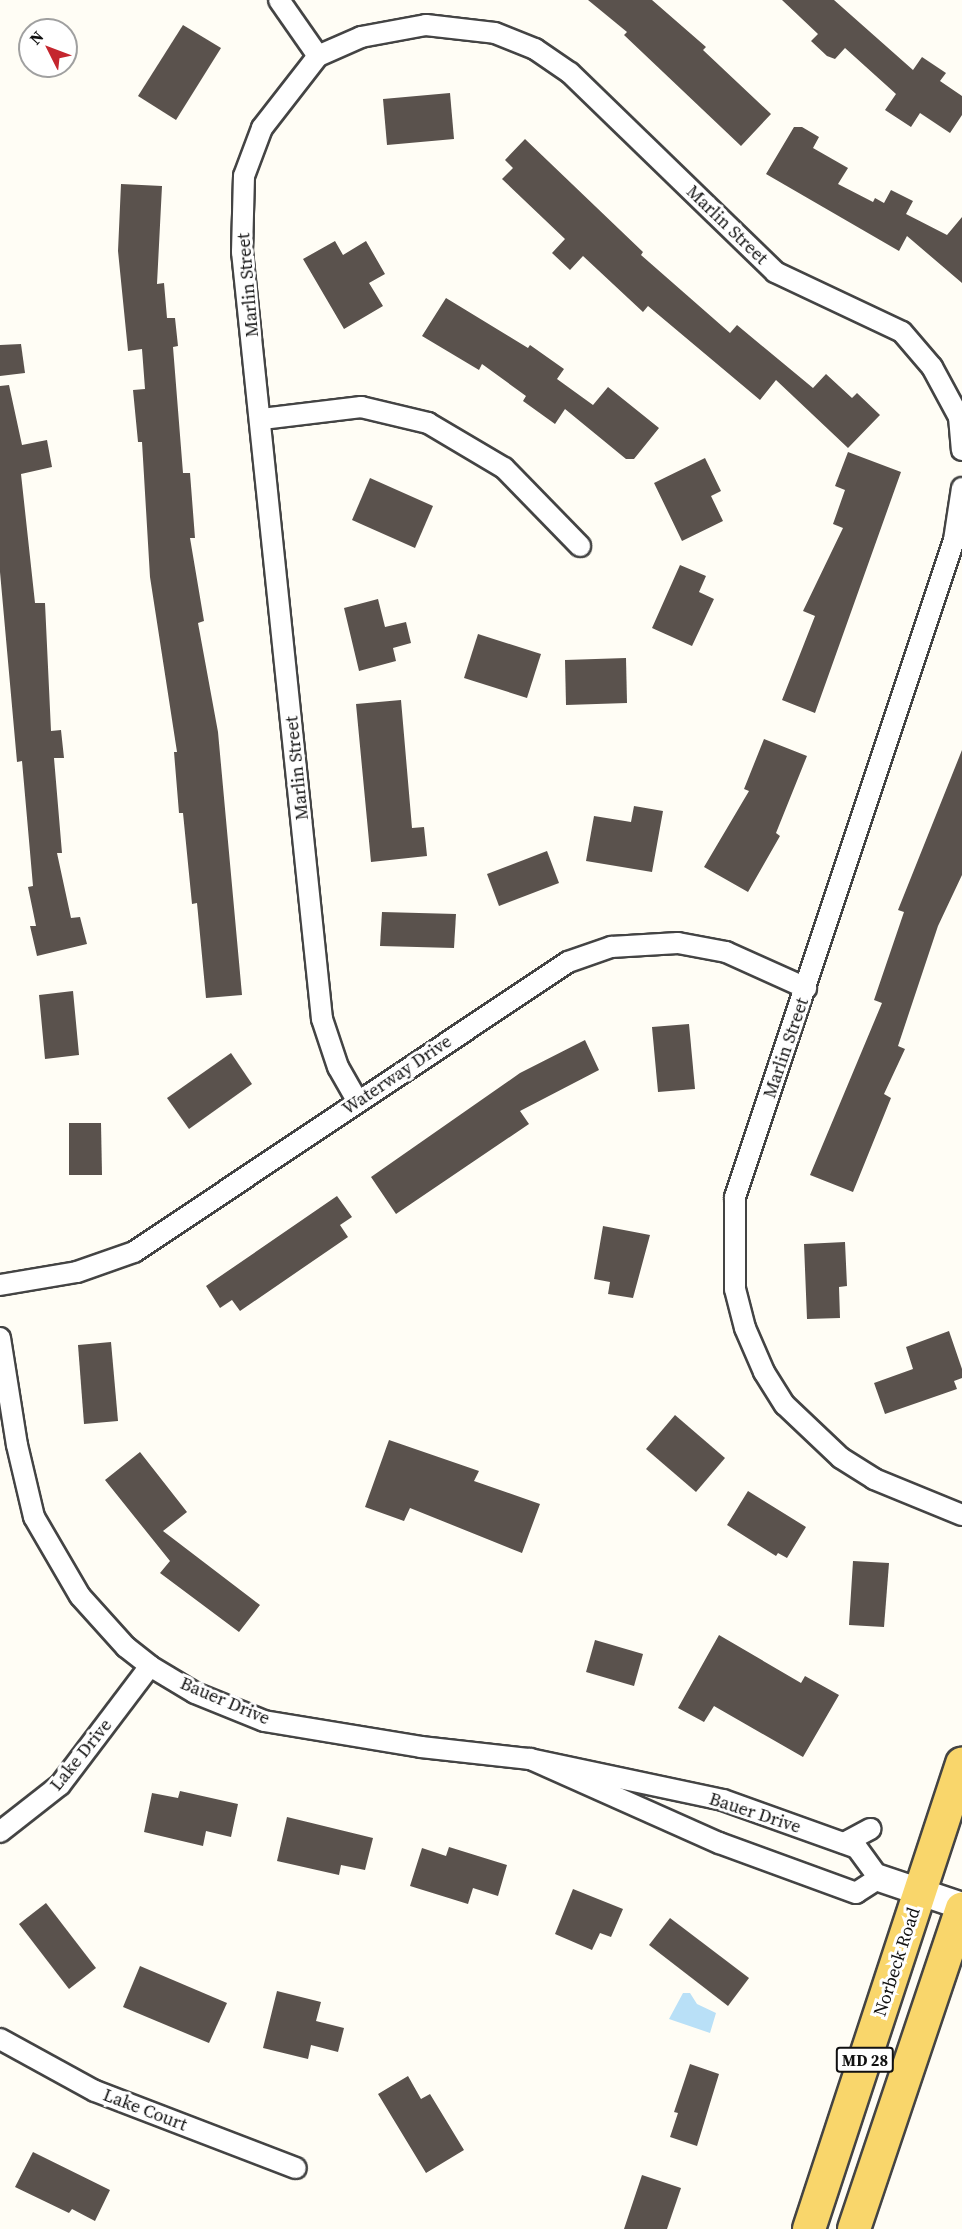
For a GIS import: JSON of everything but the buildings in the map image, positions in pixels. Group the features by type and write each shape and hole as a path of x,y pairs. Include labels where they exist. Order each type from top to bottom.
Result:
{"main road":[{"name":"Norbeck Road","path":"809,2229 962,1763"},
{"name":"MD 28","path":"854,2229 962,1907"}],"street":[{"path":"279,0 318,56"},
{"name":"Marlin Street","path":"358,1102 338,1066 322,1019 262,419 242,252 244,176 262,128 318,56 361,38 426,25 495,33 535,49 570,73 775,272 902,332 932,367 959,417 962,450"},
{"path":"262,419 361,406 428,423 504,468 580,546"},
{"name":"Marlin Street","path":"962,488 954,540 807,987 735,1197 735,1289 745,1328 764,1372 785,1405 841,1458 874,1479 962,1515"},
{"name":"Waterway Drive","path":"0,1286 77,1272 134,1252 527,986 568,962 611,947 678,943 726,952 807,987"},
{"name":"Bauer Drive","path":"0,1338 17,1444 34,1517 80,1596 126,1647 150,1666 195,1693 264,1721 421,1747 530,1759 723,1800 856,1848 879,1878 856,1893 719,1843 530,1759"},
{"name":"Lake Drive","path":"0,1832 60,1785 150,1666"},
{"path":"844,1843 870,1829"},
{"path":"879,1878 962,1907"},
{"name":"Lake Court","path":"0,2039 95,2091 296,2168"}],"water":[{"path":"683,1993 690,1993 697,2004 716,2013 710,2033 669,2019"}]}
